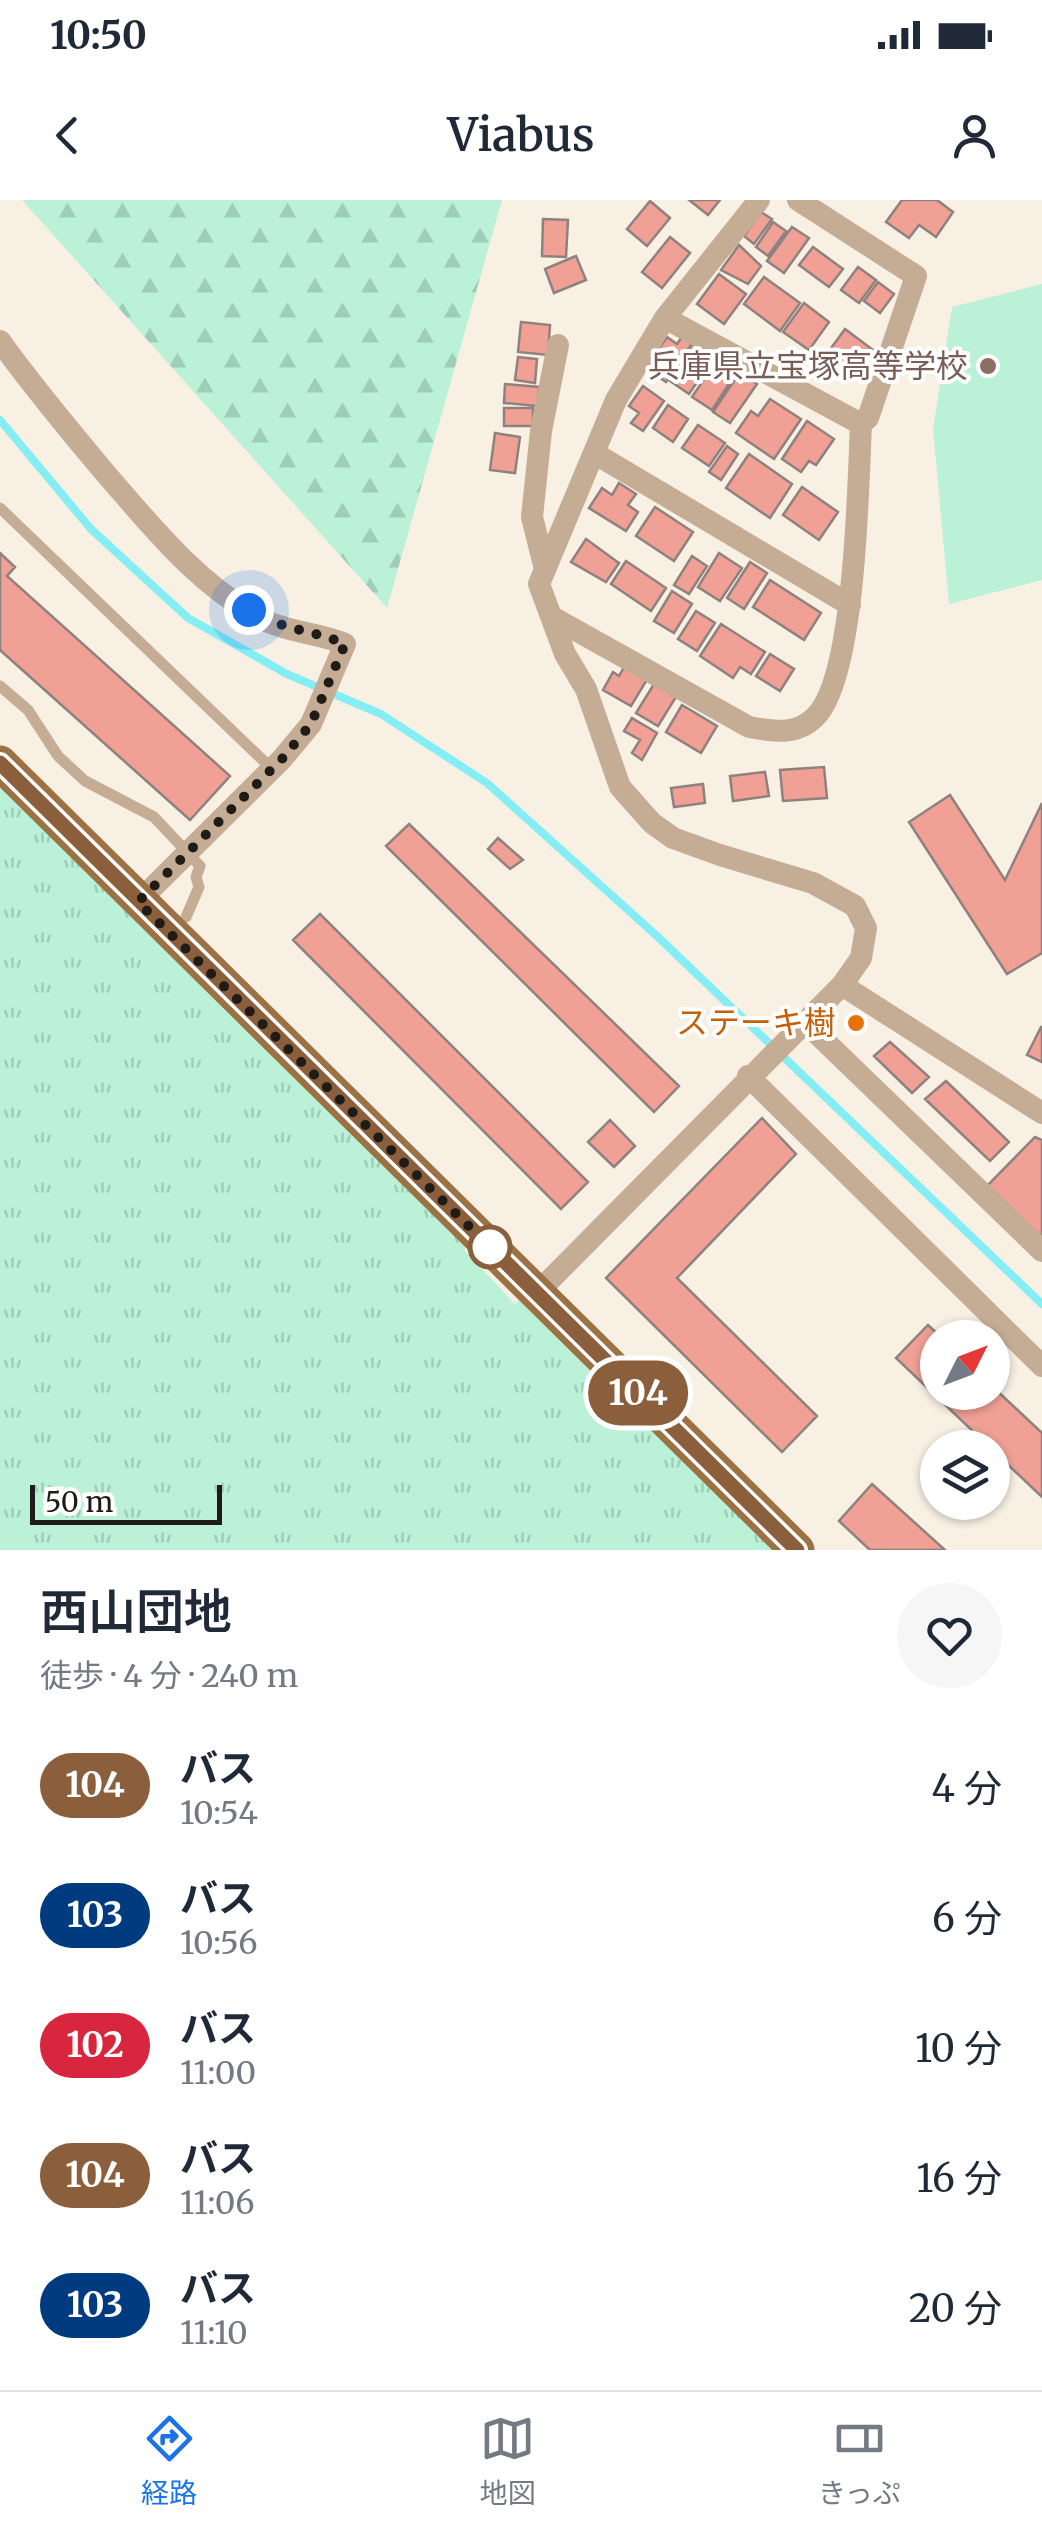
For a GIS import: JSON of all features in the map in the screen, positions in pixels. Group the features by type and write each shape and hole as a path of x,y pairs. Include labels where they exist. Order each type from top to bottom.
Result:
{"main road":[{"path":"0,764 797,1550"}],"street":[{"path":"536,1293 750,1074 806,1023 861,958 866,928 855,906 813,883 673,838 652,823 620,786 586,689 566,654 539,584 616,400 666,318 760,200"},
{"path":"554,618 749,728 785,733 816,718 835,676 850,605 862,424 868,418 916,276 798,200"},
{"path":"666,318 862,424"},
{"path":"0,341 35,390 164,544 230,599 268,622 316,631 345,644 311,724 272,769 138,902"},
{"path":"544,565 532,518 558,346"},
{"path":"594,453 850,605"},
{"path":"842,985 1042,1113"},
{"path":"806,1023 1042,1251"},
{"path":"750,1074 1042,1366"}],"lane":[{"path":"0,508 272,769"},
{"path":"0,686 28,710 58,756 85,781 154,817 200,866 196,876 199,887 186,917"}],"green space":[{"path":"22,200 502,200 387,608"},
{"name":"兵庫県立宝塚高等学校","path":"1042,284 1042,580 949,604 933,429 952,307"},
{"path":"0,779 470,1242 464,1250 515,1304 525,1296 780,1550 0,1550"}],"building":[{"path":"689,200 720,200 708,215"},
{"path":"902,200 937,200 953,212 936,237 919,225 909,238 886,222"},
{"path":"650,201 670,218 647,246 627,229"},
{"path":"761,212 772,219 754,244 744,236"},
{"path":"543,219 568,220 566,257 542,256"},
{"path":"773,222 786,231 768,256 756,247"},
{"path":"792,227 809,238 784,273 767,261"},
{"path":"670,237 690,253 662,288 642,272"},
{"path":"739,245 761,266 748,284 721,270"},
{"path":"813,247 843,269 829,287 799,265"},
{"path":"576,256 586,280 554,293 545,269"},
{"path":"858,267 876,280 859,303 841,290"},
{"path":"719,274 746,294 724,324 697,304"},
{"path":"764,277 800,303 780,331 744,304"},
{"path":"878,282 894,294 880,313 864,301"},
{"path":"804,303 829,322 809,350 783,332"},
{"path":"521,322 550,325 548,355 518,352"},
{"path":"845,329 873,350 854,376 826,355"},
{"path":"683,335 693,342 666,382 646,368 667,337 677,344"},
{"path":"693,347 712,360 689,394 670,381"},
{"path":"518,357 537,359 535,383 515,380"},
{"path":"715,363 734,376 712,410 692,397"},
{"path":"740,372 757,384 730,423 713,412"},
{"path":"505,384 539,387 537,406 504,403"},
{"path":"643,386 664,401 643,431 631,423 639,413 629,406"},
{"path":"770,399 801,419 774,459 736,433 751,411 758,416"},
{"path":"668,405 688,419 673,442 653,428"},
{"path":"504,408 533,408 533,426 504,426"},
{"path":"807,421 834,439 816,465 809,461 801,472 782,459"},
{"path":"698,425 725,443 709,466 682,448"},
{"path":"495,433 520,437 515,473 490,470"},
{"path":"727,446 738,454 721,480 709,472"},
{"path":"749,454 792,484 770,518 726,488"},
{"path":"619,483 636,494 628,505 638,512 626,531 589,508 602,488 612,495"},
{"path":"802,487 838,512 819,540 783,515"},
{"path":"655,507 693,532 674,561 636,536"},
{"path":"586,539 619,563 606,582 571,562"},
{"path":"0,553 15,567 7,576 230,776 190,820 0,650"},
{"path":"719,553 742,568 720,601 698,587"},
{"path":"692,556 707,566 689,594 674,585"},
{"path":"626,561 666,588 651,611 611,584"},
{"path":"750,562 767,573 744,609 727,598"},
{"path":"770,580 821,613 804,640 753,607"},
{"path":"672,591 692,604 674,633 654,621"},
{"path":"696,611 715,623 697,651 678,639"},
{"path":"721,624 765,652 751,674 740,667 733,678 700,656"},
{"path":"770,654 794,669 780,691 756,676"},
{"path":"626,664 648,678 631,706 603,690 613,672 619,676"},
{"path":"654,684 676,697 658,726 636,713"},
{"path":"682,705 717,726 701,753 666,732"},
{"path":"632,718 657,733 642,760 632,753 640,740 624,731"},
{"path":"824,767 827,798 783,801 780,770"},
{"path":"765,772 769,796 733,801 730,776"},
{"path":"703,784 705,803 674,807 671,788"},
{"path":"950,795 1005,880 1042,803 1042,953 1007,974 909,822"},
{"path":"409,824 679,1086 654,1112 386,846"},
{"path":"498,838 523,860 510,869 488,849"},
{"path":"320,914 588,1182 561,1209 293,940"},
{"path":"1042,1027 1042,1062 1027,1055"},
{"path":"890,1042 929,1077 912,1093 874,1056"},
{"path":"946,1081 1009,1142 990,1161 925,1099"},
{"path":"762,1118 796,1154 677,1278 817,1416 782,1452 606,1278"},
{"path":"610,1120 635,1146 614,1167 588,1142"},
{"path":"1035,1137 1042,1140 1042,1238 987,1186"},
{"path":"920,1333 920,1381 896,1358"},
{"path":"1010,1403 1042,1433 1042,1497 1010,1467 1010,1430 972,1430 951,1410 1010,1410"},
{"path":"872,1484 945,1550 870,1550 839,1521"}],"waterway":[{"path":"0,420 91,529 188,618 287,674 381,714 487,783 658,937 1042,1304"}],"bus line":[{"name":"104","path":"0,763 797,1550"}],"place":[{"name":"兵庫県立宝塚高等学校","path":"988,366"},
{"name":"ステーキ樹","path":"856,1023"}],"route":[{"path":"249,610 268,622 316,631 345,644 311,724 282,759 138,902 490,1247"}]}
